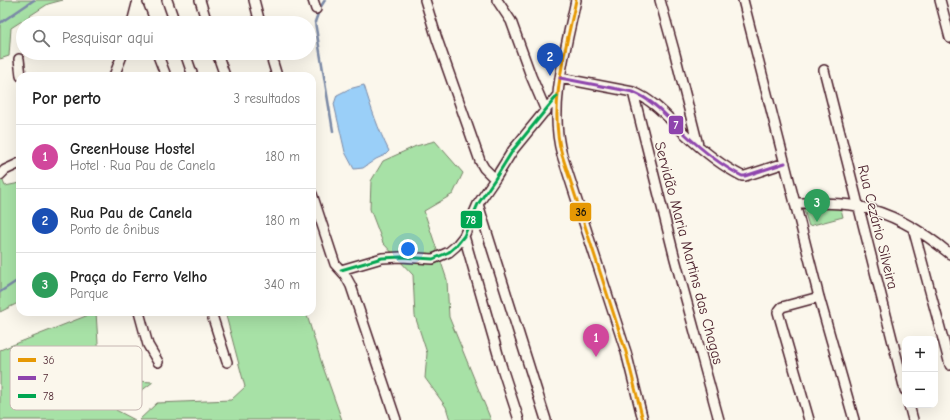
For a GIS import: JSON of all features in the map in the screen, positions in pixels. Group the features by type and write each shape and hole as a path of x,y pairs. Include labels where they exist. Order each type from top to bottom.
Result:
{"street":[{"path":"167,0 173,16"},
{"path":"200,0 205,16"},
{"path":"254,0 258,16"},
{"path":"425,0 437,39 455,82 480,161 492,176"},
{"path":"498,0 510,21 546,111"},
{"path":"576,0 557,96 556,124 559,144 626,352 643,420"},
{"path":"660,0 676,54 698,145"},
{"path":"743,0 819,297 854,420"},
{"path":"940,0 950,38"},
{"path":"134,16 138,2"},
{"path":"138,2 143,16"},
{"path":"18,60 20,72"},
{"path":"116,72 120,60"},
{"path":"160,60 164,72"},
{"path":"187,60 192,72"},
{"path":"219,60 224,72"},
{"path":"272,60 276,72"},
{"name":"Rua Cezário Silveira","path":"824,70 902,378"},
{"path":"560,78 633,92 647,99 698,145 720,162 742,176 785,163"},
{"name":"Servidão Maria Martins das Chagas","path":"633,92 673,251 719,420"},
{"path":"341,270 391,257 433,259 449,252 464,236 492,176 557,96"},
{"path":"0,175 5,170 16,165"},
{"path":"795,203 858,206 885,215 913,228 950,254"},
{"path":"478,204 546,420"},
{"path":"316,206 335,264 341,270 351,286 396,420"},
{"path":"913,228 950,365"},
{"path":"464,236 502,368 519,420"},
{"path":"809,420 778,312 782,307 819,297"},
{"path":"140,316 148,345 158,362"},
{"path":"212,316 227,362"},
{"path":"910,408 913,420"}],"green space":[{"path":"0,0 63,0 48,4 30,16 16,16 16,25 11,28 9,56 0,59"},
{"path":"435,141 463,173 453,194 424,211 447,280 449,317 491,420 450,420 446,407 425,378 427,353 415,316 413,275 383,243 370,209 371,181 383,161 416,146"},
{"path":"0,174 5,186 16,184 16,304 0,312"},
{"path":"803,207 841,209 843,217 809,226"},
{"path":"86,316 96,316 98,346 10,346"},
{"path":"226,316 307,316 322,364 342,420 139,420 157,403 231,400 245,387"},
{"path":"10,346 10,410 116,410 135,420 0,420 0,350"},
{"path":"142,381 153,382 142,390"}],"water":[{"path":"364,85 381,135 389,151 363,168 354,169 345,152 334,104 337,95 349,89"}],"waterway":[{"path":"0,23 34,0"},
{"path":"316,19 325,0"},
{"path":"316,28 333,131"},
{"path":"0,292 16,282"}],"transit line":[{"name":"36","path":"576,0 560,78 557,117 558,136 562,155 626,352 643,420"},
{"name":"7","path":"560,78 633,92 641,96 661,110 705,151 719,162 742,176 785,163"},
{"name":"78","path":"341,270 382,258 401,257 433,259 449,252 464,236 478,204 513,150 557,96"}],"place":[{"name":"Rua Pau de Canela","path":"550,76"},
{"name":"Praça do Ferro Velho","path":"817,222"},
{"name":"GreenHouse Hostel","path":"596,357"}]}
